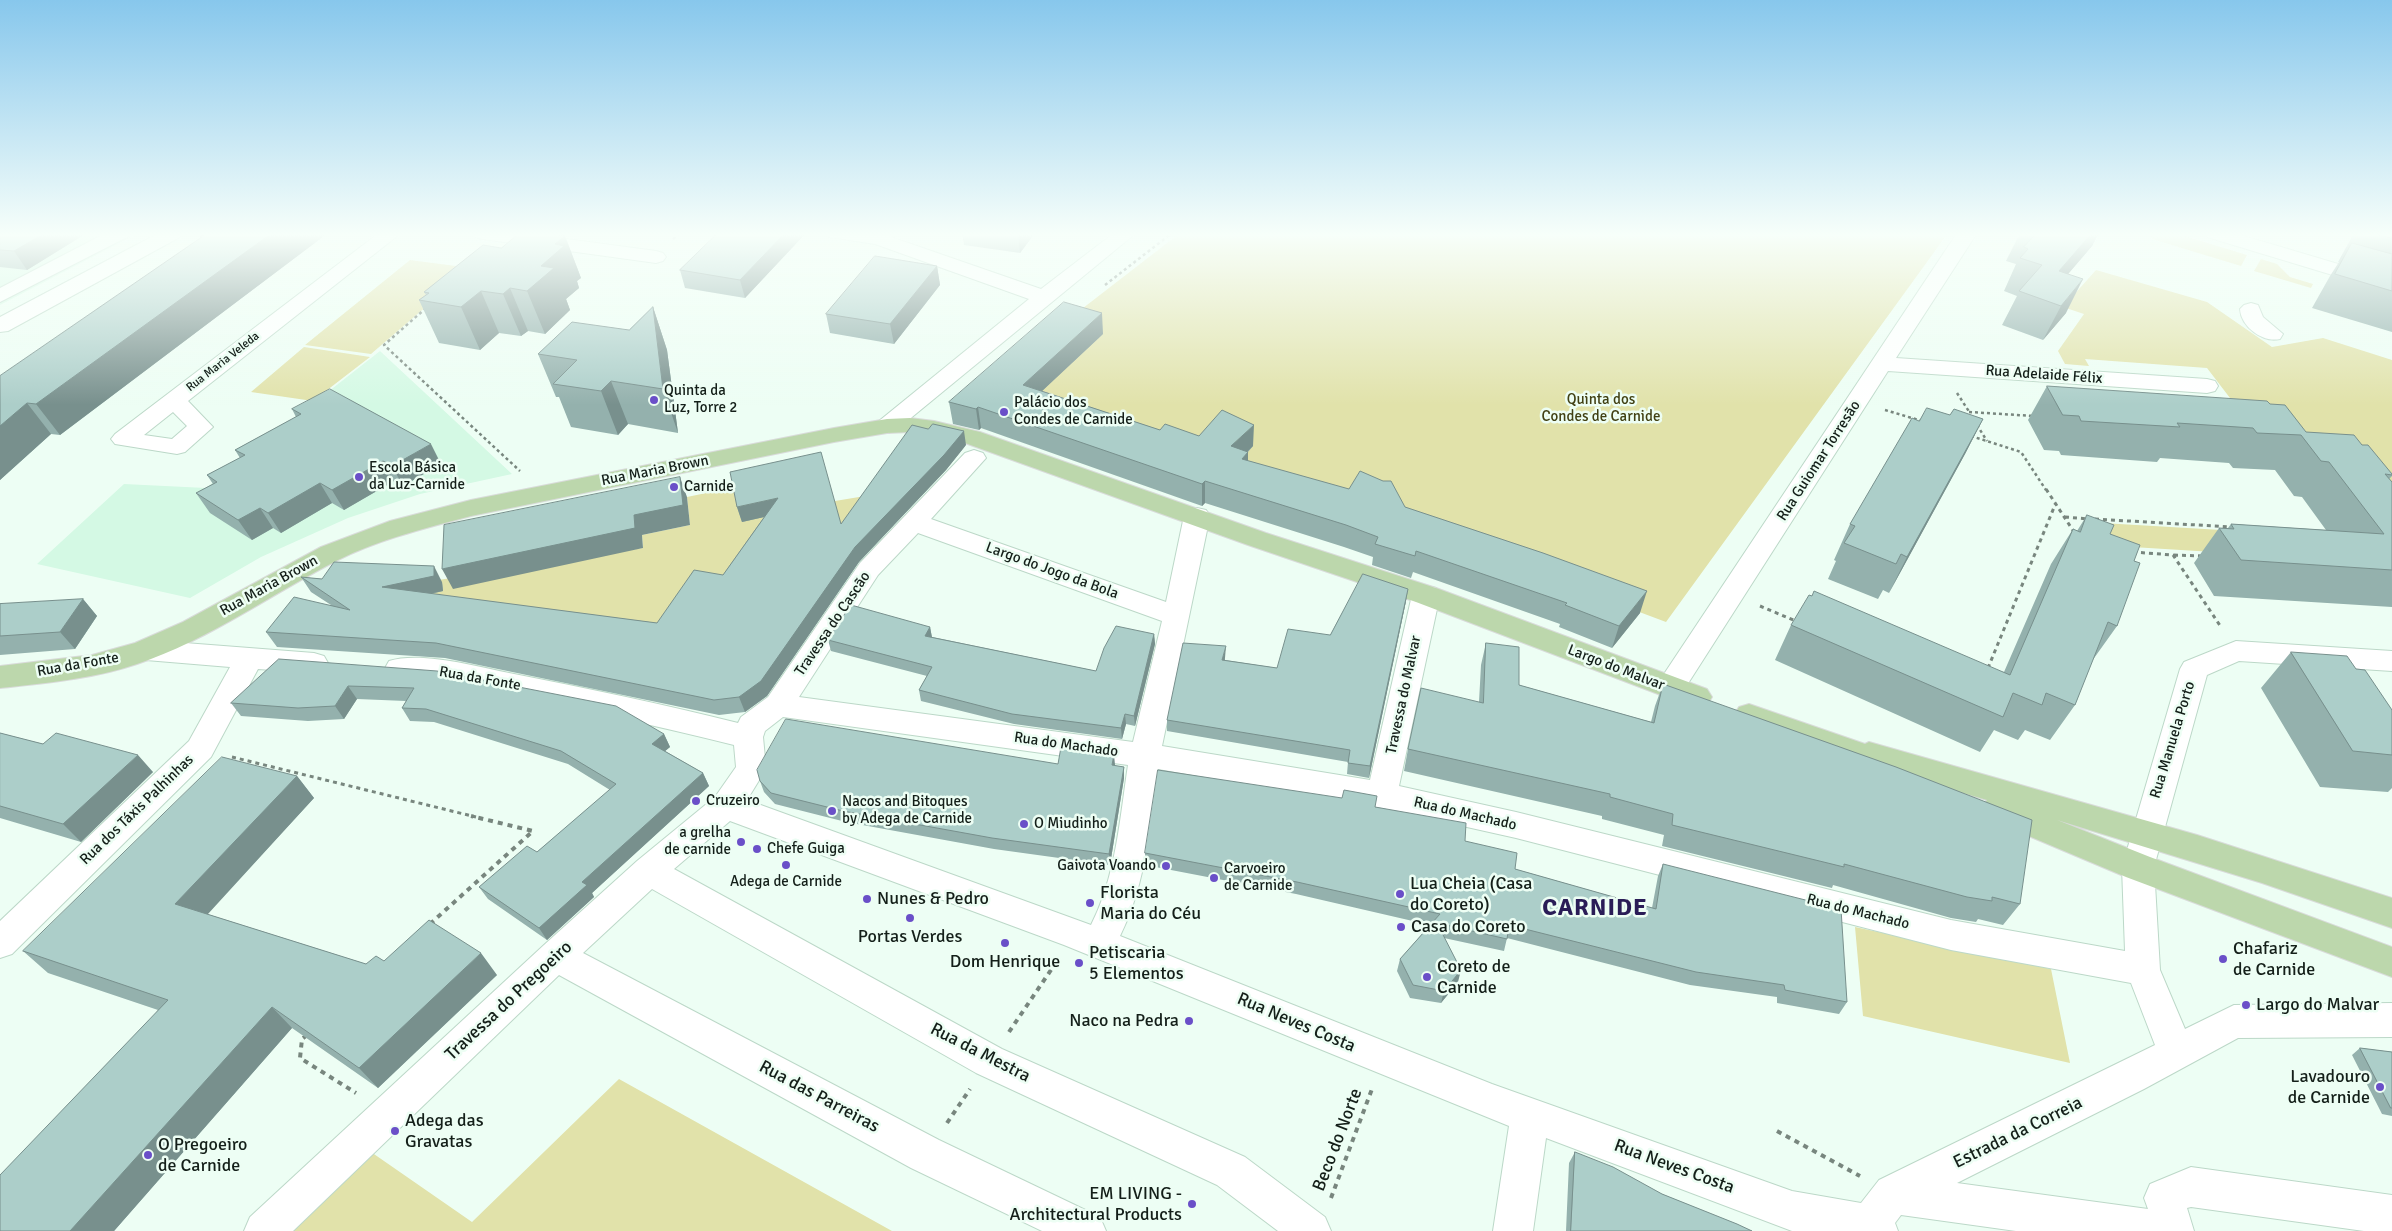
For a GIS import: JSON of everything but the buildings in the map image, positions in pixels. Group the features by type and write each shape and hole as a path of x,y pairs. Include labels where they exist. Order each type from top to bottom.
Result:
{"main road":[{"name":"Rua Maria Brown","path":"146,650 190,629 331,552 368,536 471,508 887,426"},
{"path":"887,426 934,428 972,437 1257,539 1426,595"},
{"name":"Largo do Malvar","path":"1426,595 1670,688 1836,745 2138,867"},
{"name":"Rua da Fonte","path":"0,677 80,668 146,650"},
{"name":"Largo do Malvar","path":"1836,745 2147,832"},
{"path":"2147,832 2304,882 2392,913"},
{"path":"2138,867 2392,962"}],"street":[{"path":"0,326 66,290"},
{"name":"Rua Maria Veleda","path":"174,400 316,290"},
{"path":"1026,290 1044,297"},
{"name":"Rua Maria Brown","path":"887,426 1052,290"},
{"name":"Rua Guiomar Torresão","path":"1670,688 1930,290"},
{"path":"2252,310 2253,318 2257,323 2272,334"},
{"name":"Rua Adelaide Félix","path":"1882,364 2207,386"},
{"path":"914,522 974,458"},
{"path":"1099,943 1113,916 1128,866 1145,755 1178,616 1197,516"},
{"name":"Largo do Jogo da Bola","path":"914,522 1178,616"},
{"name":"Travessa do Cascão","path":"750,731 778,705 869,569 914,522"},
{"name":"Travessa do Malvar","path":"1382,795 1426,595"},
{"name":"Rua da Fonte","path":"146,650 337,664"},
{"name":"Rua Manuela Porto","path":"2147,832 2194,669 2236,650 2392,660"},
{"name":"Rua dos Táxis Palhinhas","path":"0,942 200,750 250,659"},
{"name":"Rua da Fonte","path":"376,667 445,671 750,731"},
{"name":"Rua do Machado","path":"778,705 1145,755 1382,795 1516,826 1951,936 2143,970"},
{"name":"Travessa do Pregoeiro","path":"264,1231 556,956 649,871 726,806 751,769 750,731"},
{"name":"Rua Neves Costa","path":"726,806 1099,943 1492,1102 1530,1114 1792,1211 1874,1228"},
{"path":"2147,832 2138,867 2143,970 2176,1051"},
{"name":"Rua da Mestra","path":"649,871 989,1060 1231,1170 1320,1217"},
{"name":"Rua das Parreiras","path":"556,956 925,1154 1086,1231"},
{"name":"Estrada da Correia","path":"1874,1228 1893,1194 2123,1081 2176,1051 2234,1022 2392,1020"},
{"path":"1513,1231 1530,1114"},
{"path":"2174,1231 2164,1198 2191,1187 2392,1215"},
{"path":"1893,1194 2158,1231"}],"path":[{"path":"428,306 384,345 543,493"},
{"path":"1942,368 1988,442"},
{"path":"1857,401 1922,421"},
{"path":"1969,412 2038,416"},
{"path":"1969,436 2021,452 2075,534"},
{"path":"1985,678 2055,504"},
{"path":"2064,517 2233,527"},
{"path":"2124,552 2203,556"},
{"path":"2173,555 2236,650"},
{"path":"1732,594 1804,624"},
{"path":"200,750 534,831 425,928"},
{"path":"310,1032 302,1039 300,1058 390,1114"},
{"name":"Beco do Norte","path":"1320,1217 1383,1059"},
{"path":"1777,1130 1893,1194"}],"shaded area":[{"path":"0,290 28,290 0,305"},
{"name":"Escola Básica da Luz-Carnide","path":"380,351 512,474 420,494 348,518 261,557 190,598 37,564 124,484 206,488"}],"green space":[{"path":"372,290 445,290 371,354 305,345"},
{"name":"Quinta dos Condes de Carnide","path":"1106,290 1906,290 1666,622 1538,574 1026,406 1065,322"},
{"path":"2078,290 2167,290 2207,302 2272,347 2323,338 2392,360 2392,517 2253,428 2207,368 2085,359 2089,366 2065,364 2058,351 2084,314 2063,307"},
{"path":"304,347 370,357 313,401 251,392"},
{"path":"735,487 835,501 877,494 863,513 663,639 416,606 432,581 643,548 642,535 690,525 687,497"},
{"path":"2102,523 2392,540 2392,563 2116,546"},
{"path":"1855,927 2051,969 2070,1063 1863,1016"},
{"path":"619,1079 892,1231 289,1231 371,1152 472,1222"}],"place":[{"name":"Quinta da Luz, Torre 2","path":"654,400"},
{"name":"Palácio dos Condes de Carnide","path":"1004,412"},
{"name":"Escola Básica da Luz-Carnide","path":"359,477"},
{"name":"Carnide","path":"674,487"},
{"name":"Cruzeiro","path":"696,801"},
{"name":"Nacos and Bitoques by Adega de Carnide","path":"832,811"},
{"name":"O Miudinho","path":"1024,824"},
{"name":"a grelha de carnide","path":"741,842"},
{"name":"Chefe Guiga","path":"757,849"},
{"name":"Adega de Carnide","path":"786,865"},
{"name":"Gaivota Voando","path":"1166,866"},
{"name":"Carvoeiro de Carnide","path":"1214,878"},
{"name":"Lua Cheia (Casa do Coreto)","path":"1400,894"},
{"name":"Nunes & Pedro","path":"867,899"},
{"name":"Florista Maria do Céu","path":"1090,903"},
{"name":"Portas Verdes","path":"910,918"},
{"name":"Casa do Coreto","path":"1401,927"},
{"name":"Dom Henrique","path":"1005,943"},
{"name":"Chafariz de Carnide","path":"2223,959"},
{"name":"Petiscaria 5 Elementos","path":"1079,963"},
{"name":"Coreto de Carnide","path":"1427,977"},
{"name":"Largo do Malvar","path":"2246,1005"},
{"name":"Naco na Pedra","path":"1189,1021"},
{"name":"Lavadouro de Carnide","path":"2380,1087"},
{"name":"Adega das Gravatas","path":"395,1131"},
{"name":"O Pregoeiro de Carnide","path":"148,1155"},
{"name":"EM LIVING - Architectural Products","path":"1192,1204"}],"district":[{"name":"CARNIDE","path":"1595,909"}]}
